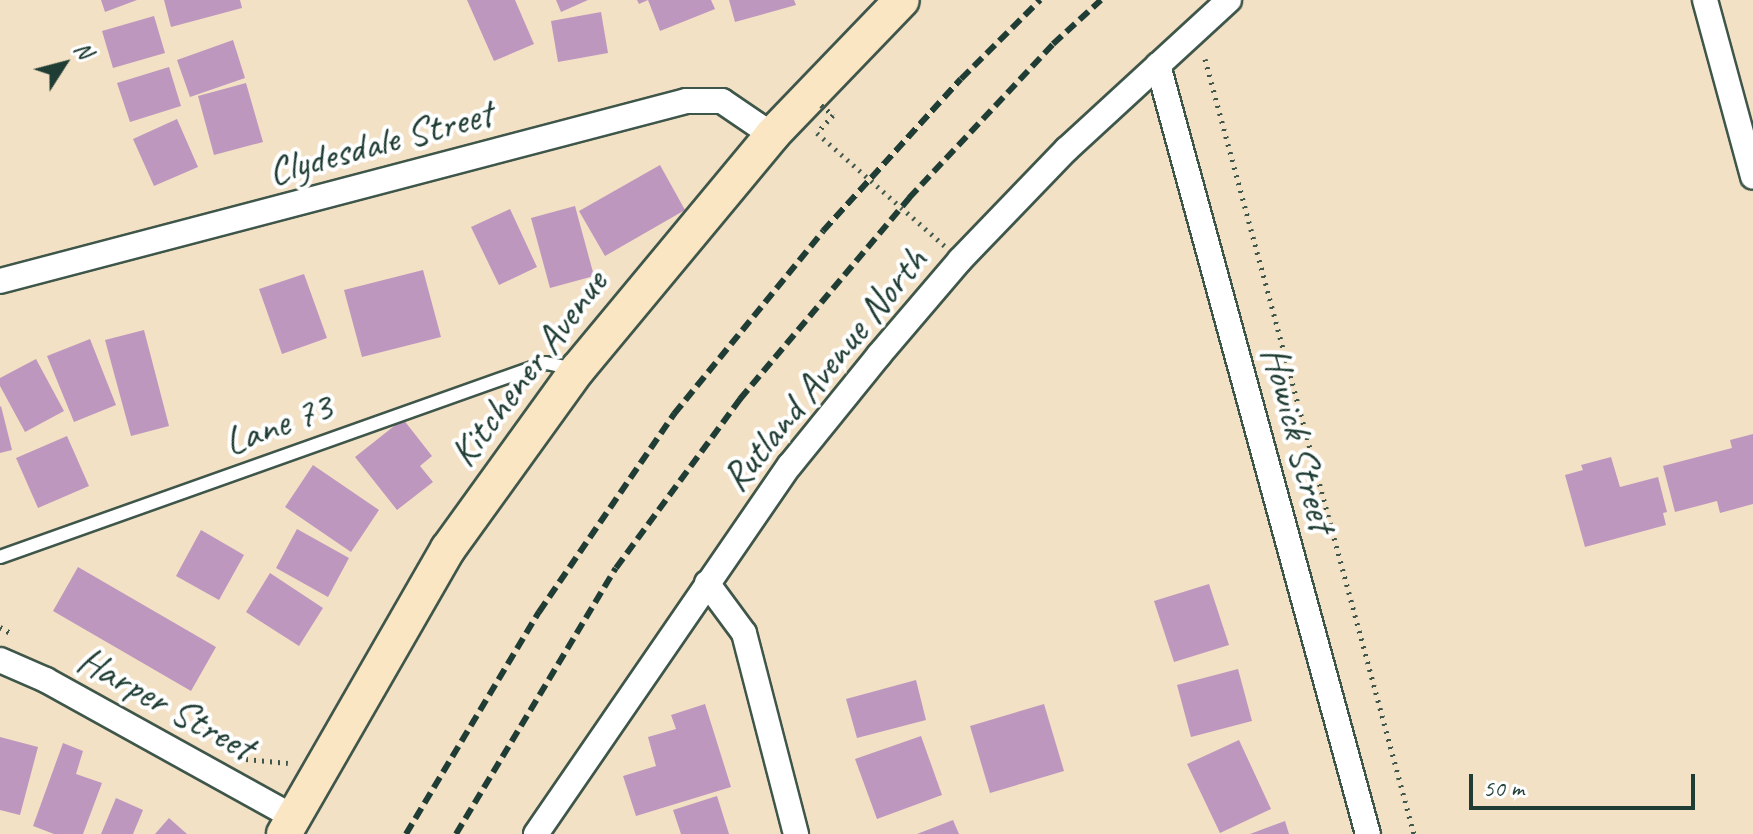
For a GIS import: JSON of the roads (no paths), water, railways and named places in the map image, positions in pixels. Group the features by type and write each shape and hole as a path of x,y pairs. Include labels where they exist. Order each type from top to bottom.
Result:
{"street":[{"name":"Kitchener Avenue","path":"289,825 448,549 578,369 772,135 902,0"},
{"name":"Rutland Avenue North","path":"536,834 790,465 960,260 1067,149 1229,0"},
{"path":"1705,0 1753,177"},
{"name":"Howick Street","path":"1158,65 1368,834"},
{"name":"Clydesdale Street","path":"0,281 686,101 722,101 772,135"},
{"path":"707,583 744,633 796,834"},
{"name":"Harper Street","path":"0,660 46,680 289,825"}],"lane":[{"name":"Lane 73","path":"0,557 546,363 578,369"}],"railway":[{"path":"406,834 539,612 674,414 823,231 961,79 1040,0"},
{"path":"456,834 616,568 740,399 909,198 1053,44 1101,0"}]}
